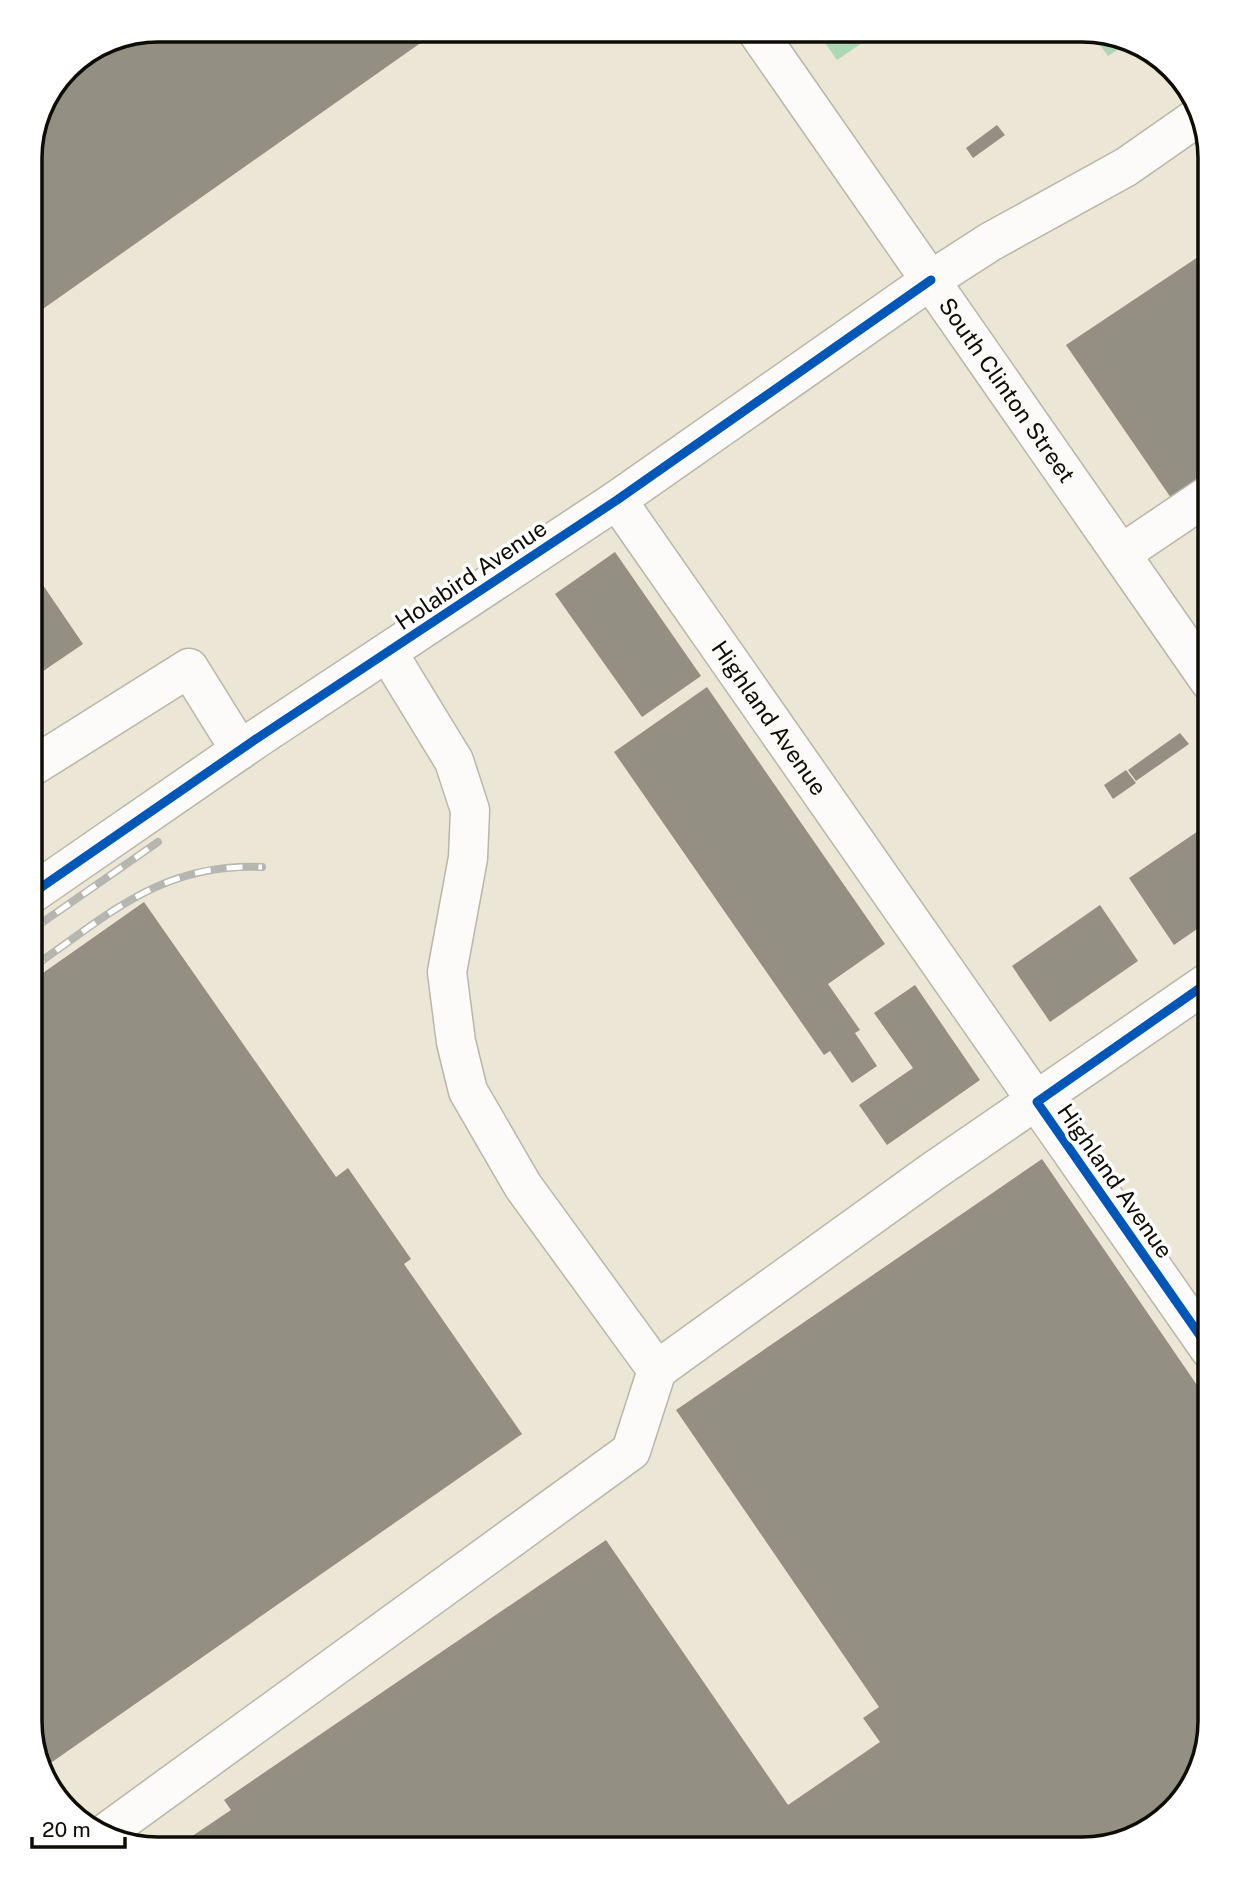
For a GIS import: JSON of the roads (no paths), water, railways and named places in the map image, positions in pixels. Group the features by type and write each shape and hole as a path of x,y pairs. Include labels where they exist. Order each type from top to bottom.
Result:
{"street":[{"name":"South Clinton Street","path":"764,42 1198,665"},
{"name":"Holabird Avenue","path":"42,887 240,750 617,500 931,280 990,242 1126,167 1192,121"},
{"name":"Highland Avenue","path":"617,500 1198,1333"},
{"path":"1121,554 1198,502"},
{"path":"388,653 454,761 470,810 468,858 447,972 456,1042 468,1091 523,1186 657,1370"},
{"path":"42,760 189,668 240,750"},
{"path":"113,1828 631,1451 657,1370 932,1172 1198,989"}],"railway":[{"path":"42,923 158,842"},
{"path":"42,961 111,912 165,883 226,868 262,867"}]}
